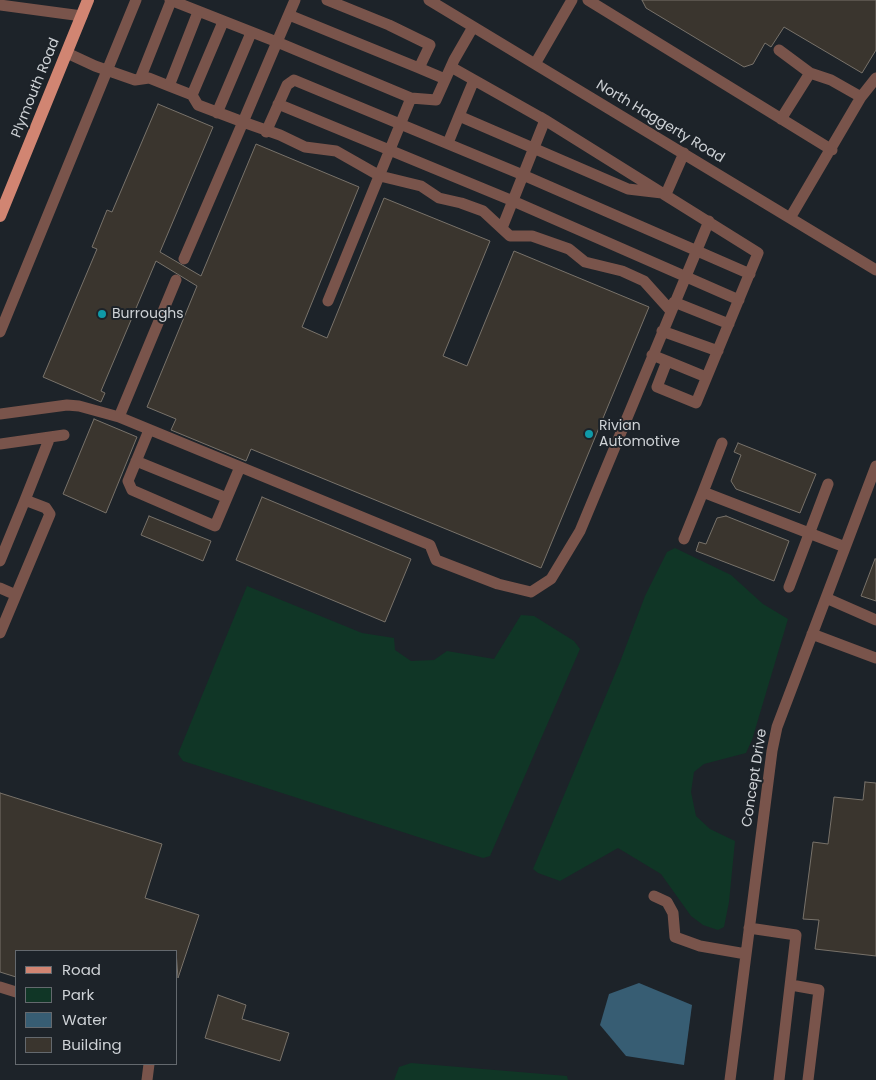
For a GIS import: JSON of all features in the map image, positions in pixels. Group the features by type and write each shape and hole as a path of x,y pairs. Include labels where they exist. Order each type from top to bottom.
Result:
{"main road":[{"name":"Plymouth Road","path":"0,216 88,0"}],"street":[{"path":"0,332 136,0"},
{"path":"140,79 170,0 412,98 436,100 451,67 473,27"},
{"path":"184,260 295,0"},
{"path":"327,0 389,25 430,45 419,68"},
{"name":"North Haggerty Road","path":"429,0 876,270"},
{"path":"535,64 572,0"},
{"path":"588,0 832,150"},
{"path":"0,5 82,16"},
{"path":"169,86 198,12"},
{"path":"288,15 445,79"},
{"path":"192,96 223,22"},
{"path":"217,113 251,33"},
{"path":"779,50 810,73 831,80 861,97"},
{"path":"67,52 95,66 135,80 149,78 192,96 198,105 217,113 266,132 280,135 305,147 336,151 380,176 421,186 439,198 483,211 510,236 532,236 569,248 585,262 622,271 644,281 673,306 729,324"},
{"path":"451,67 545,120 758,253 696,403 658,387 667,362"},
{"path":"781,119 810,73"},
{"path":"790,218 832,150 861,97 876,78"},
{"path":"266,132 287,85 294,80 401,123 696,249 750,274"},
{"path":"448,143 474,80"},
{"path":"328,301 412,98"},
{"path":"278,104 513,201 739,300"},
{"path":"459,116 628,189 666,194"},
{"path":"502,228 545,120"},
{"path":"666,194 684,154"},
{"path":"0,414 67,405 79,406 119,417 430,545 436,560 498,584 531,592 551,579 580,531 684,275 709,221"},
{"path":"119,417 176,280"},
{"path":"662,331 718,351"},
{"path":"652,355 706,377"},
{"path":"149,430 128,481 132,490 215,526 240,467"},
{"path":"0,444 64,435"},
{"path":"0,561 50,437"},
{"path":"684,539 722,444"},
{"path":"136,461 227,498"},
{"name":"Concept Drive","path":"730,1080 772,751 777,727 876,466"},
{"path":"790,586 828,484"},
{"path":"704,492 845,547"},
{"path":"865,496 876,501"},
{"path":"0,633 50,514 46,508 25,500"},
{"path":"0,588 16,595"},
{"path":"826,598 876,620"},
{"path":"812,634 876,658"},
{"path":"654,896 667,902 673,913 676,936 700,946 746,954"},
{"path":"750,928 796,935 779,1080"},
{"path":"791,985 819,990 808,1080"},
{"path":"0,987 15,992"},
{"path":"147,1080 148,1065"}],"green space":[{"path":"675,548 731,575 763,604 788,619 752,740 746,753 704,764 694,772 691,792 696,816 710,829 735,841 729,902 724,927 718,930 703,925 691,916 661,874 618,848 560,881 538,873 533,869 620,662 645,596 667,552"},
{"path":"247,586 362,633 394,638 395,650 411,661 434,660 447,651 494,659 521,615 534,616 574,641 580,649 490,856 483,858 183,761 178,754"},
{"path":"411,1063 567,1076 568,1080 394,1080 399,1067"}],"water":[{"path":"639,983 692,1005 684,1065 626,1056 600,1025 609,994"}],"building":[{"path":"642,0 876,0 876,50 862,73 784,27 771,47 765,43 753,64 744,67 646,8"},
{"path":"158,104 213,127 160,252 201,276 256,144 359,187 302,327 327,338 384,198 490,241 443,356 467,366 514,251 649,307 541,568 251,449 246,461 171,430 176,419 147,407 197,286 156,261 101,391 105,393 101,402 43,377 97,249 92,247 107,210 112,212"},
{"path":"94,419 137,437 106,513 63,494"},
{"path":"738,443 816,474 800,513 736,489 731,481 741,455 734,452"},
{"path":"262,497 411,559 385,622 236,560"},
{"path":"149,516 211,541 203,561 141,535"},
{"path":"726,516 789,541 774,581 696,551 699,542 706,544 717,518"},
{"path":"876,559 876,601 861,596"},
{"path":"865,782 876,783 876,956 815,949 819,920 803,919 813,842 828,844 834,797 863,800"},
{"path":"0,793 162,844 145,898 199,915 178,978 178,950 15,950 15,977 0,972"},
{"path":"218,995 246,1005 242,1019 289,1033 280,1061 205,1038"}],"place":[{"name":"Burroughs","path":"102,314"},
{"name":"Rivian Automotive","path":"589,434"}]}
